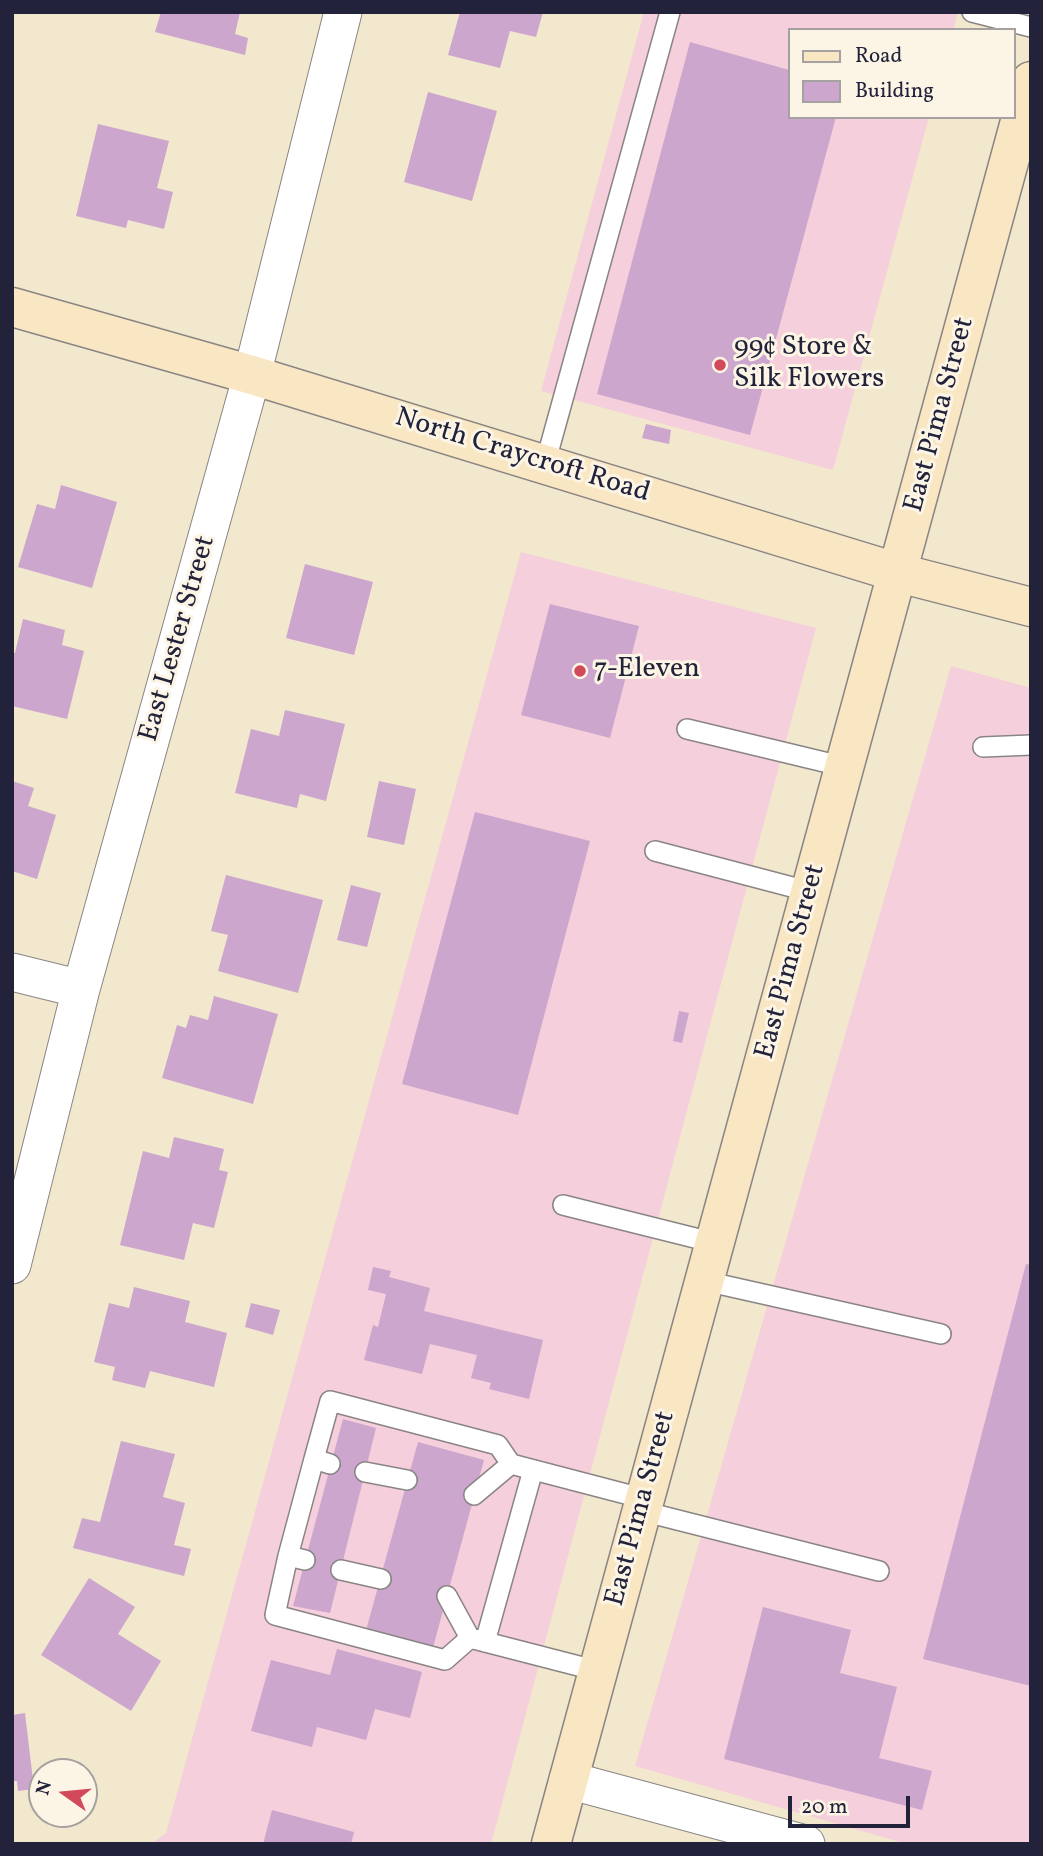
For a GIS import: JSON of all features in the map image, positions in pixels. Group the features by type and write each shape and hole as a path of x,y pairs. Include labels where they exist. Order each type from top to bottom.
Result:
{"street":[{"name":"East Lester Street","path":"12,1265 81,989 252,375 343,12"},
{"name":"East Pima Street","path":"551,1844 899,573 1019,172 1031,81"},
{"name":"North Craycroft Road","path":"12,307 252,375 899,573 1031,607"},
{"path":"12,972 81,989"},
{"path":"568,1780 807,1844"}],"lane":[{"path":"545,464 670,12"},
{"path":"972,12 1031,27"},
{"path":"687,729 845,767"},
{"path":"983,747 1031,746"},
{"path":"655,851 811,892"},
{"path":"563,1205 715,1243"},
{"path":"705,1281 941,1334"},
{"path":"533,1469 478,1640 445,1660 275,1615 296,1558 322,1462 330,1401 498,1445 511,1464 533,1469 643,1505 878,1571"},
{"path":"474,1495 511,1464"},
{"path":"365,1472 407,1480"},
{"path":"341,1570 381,1578"},
{"path":"447,1596 478,1640 598,1671"}],"shaded area":[{"path":"644,12 958,12 954,28 788,28 788,119 928,119 833,470 541,391"},
{"path":"521,552 816,628 491,1844 151,1844 166,1833"},
{"path":"951,666 1031,688 1031,1844 907,1844 635,1766"}],"building":[{"path":"161,12 240,12 235,34 248,38 245,55 155,32"},
{"path":"460,12 543,12 536,37 510,31 500,68 448,55"},
{"path":"690,42 788,70 788,119 835,119 750,435 597,394"},
{"path":"428,92 497,111 472,201 404,182"},
{"path":"98,124 169,141 157,188 173,192 164,229 128,220 126,228 76,216"},
{"path":"646,424 671,430 669,444 642,438"},
{"path":"61,485 117,502 92,588 18,567 37,504 55,509"},
{"path":"305,564 373,582 354,655 286,638"},
{"name":"7-Eleven","path":"550,604 639,626 610,738 521,715"},
{"path":"23,619 65,630 62,645 84,651 67,719 12,706 12,652 15,653"},
{"path":"285,710 345,724 326,801 300,794 297,808 235,793 251,729 279,736"},
{"path":"12,781 34,788 28,806 56,815 37,879 12,871"},
{"path":"379,781 416,789 404,845 367,837"},
{"path":"475,812 590,841 518,1115 402,1084"},
{"path":"226,875 323,900 298,993 218,971 228,935 211,931"},
{"path":"351,885 381,893 367,947 337,940"},
{"path":"214,996 278,1014 253,1104 162,1078 177,1025 186,1028 190,1015 208,1020"},
{"path":"679,1011 689,1013 682,1043 673,1041"},
{"path":"174,1137 224,1149 219,1170 228,1172 214,1228 193,1223 184,1260 120,1245 143,1151 169,1158"},
{"path":"1026,1264 1031,1265 1031,1686 923,1659"},
{"path":"373,1267 391,1271 389,1277 430,1288 424,1311 543,1340 529,1399 489,1389 491,1383 471,1378 477,1355 430,1344 422,1374 364,1360 373,1325 378,1327 386,1294 368,1290"},
{"path":"134,1287 190,1301 185,1322 227,1333 214,1387 150,1371 145,1388 112,1380 115,1367 94,1362 109,1303 129,1308"},
{"path":"251,1303 280,1310 273,1335 245,1327"},
{"path":"343,1419 376,1428 330,1613 293,1606"},
{"path":"121,1441 175,1454 163,1497 185,1503 174,1545 191,1549 184,1576 73,1548 82,1518 100,1522"},
{"path":"418,1442 484,1460 432,1651 365,1634"},
{"path":"89,1578 135,1607 118,1634 161,1661 131,1711 41,1655"},
{"path":"763,1607 851,1630 840,1673 897,1687 879,1758 932,1771 922,1810 724,1759"},
{"path":"337,1649 422,1672 410,1718 375,1709 366,1740 317,1727 312,1747 251,1731 271,1660 330,1675"},
{"path":"25,1713 30,1758 28,1758 28,1790 18,1791 17,1781 12,1781 12,1715"},
{"path":"272,1810 354,1832 351,1844 263,1844"}],"place":[{"name":"99¢ Store & Silk Flowers","path":"720,365"},
{"name":"7-Eleven","path":"580,671"}]}
